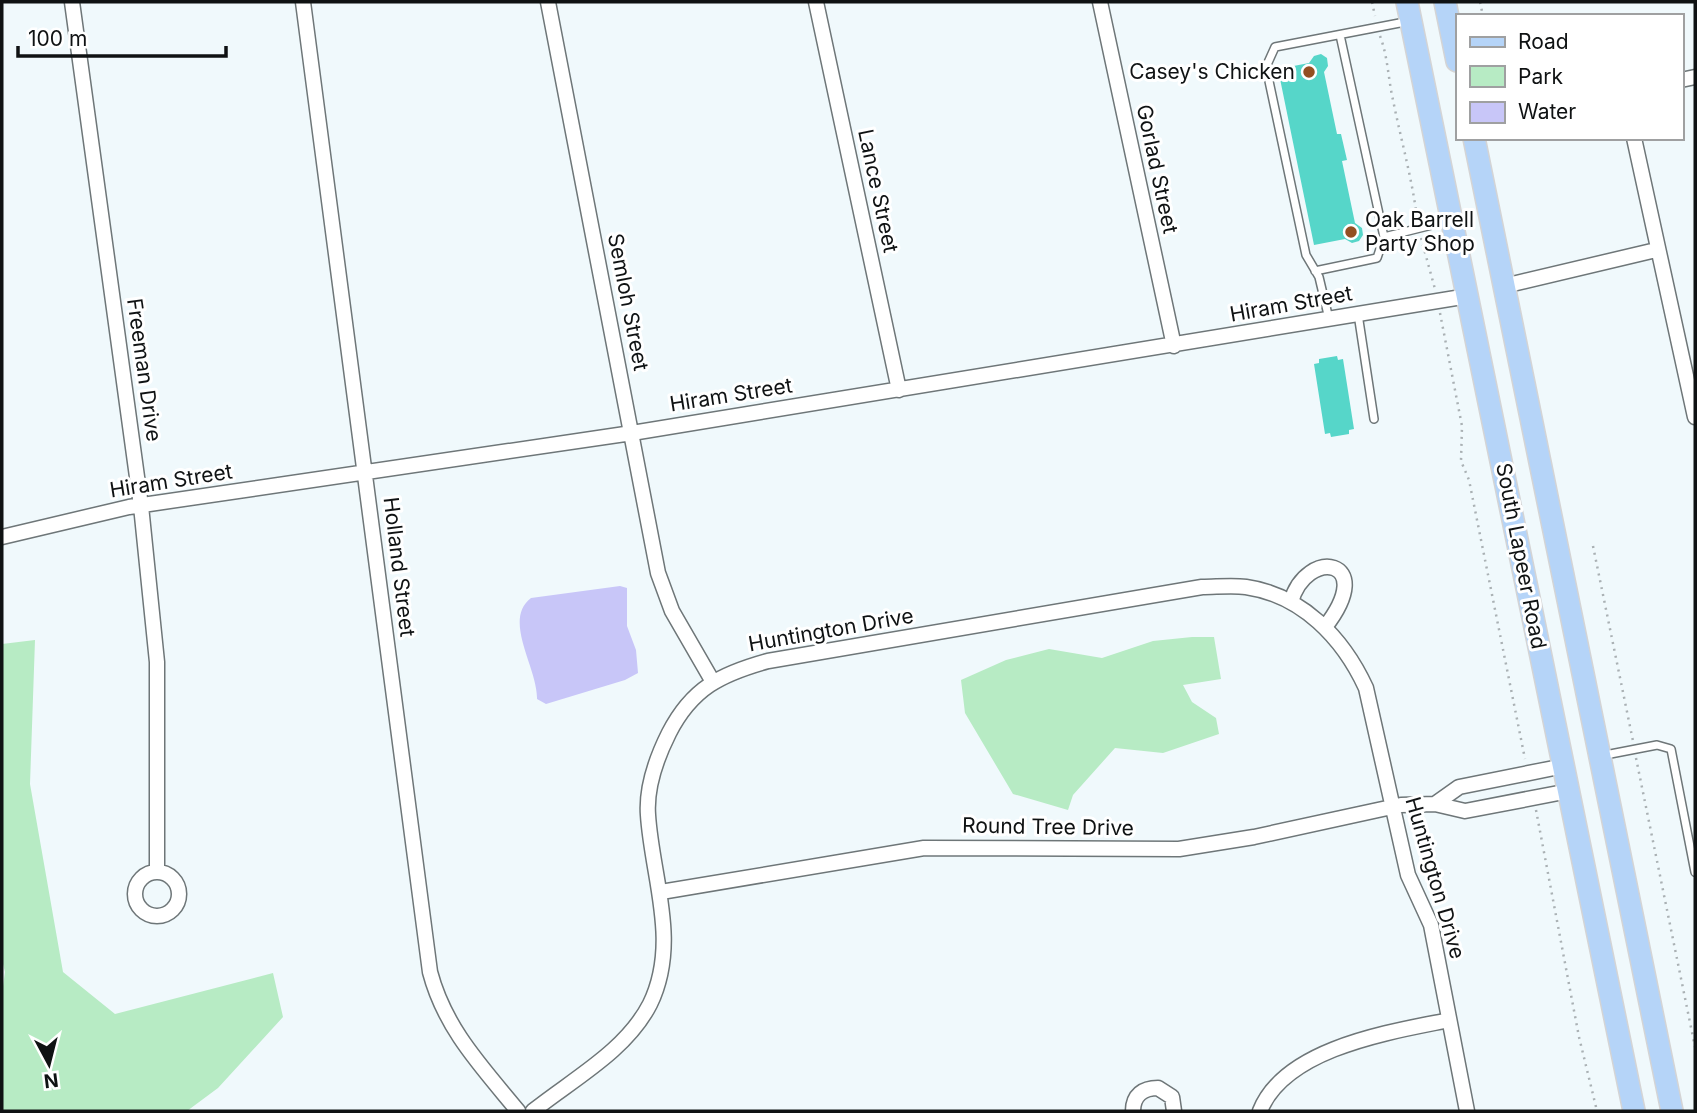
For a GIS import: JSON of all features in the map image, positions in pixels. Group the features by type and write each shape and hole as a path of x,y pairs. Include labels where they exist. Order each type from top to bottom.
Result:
{"main road":[{"path":"1444,2 1456,56"},
{"name":"South Lapeer Road","path":"1408,11 1634,1111"},
{"name":"South Lapeer Road","path":"1474,140 1672,1111"},
{"path":"1501,457 1518,466 1539,460"},
{"path":"1528,587 1550,583 1567,595"}],"street":[{"name":"Freeman Drive","path":"72,2 141,506 157,662 158,871"},
{"name":"Holland Street","path":"303,2 430,972 437,997 458,1039 518,1111"},
{"name":"Semloh Street","path":"548,2 658,573 672,611 713,682"},
{"name":"Lance Street","path":"816,2 899,390"},
{"name":"Gorlad Street","path":"1100,2 1174,346"},
{"path":"1634,140 1656,250 1695,417"},
{"path":"1504,286 1656,250"},
{"name":"Hiram Street","path":"2,537 141,506 632,433 1468,296"},
{"path":"1290,602 1298,584 1312,571 1327,566 1334,569 1344,578 1346,593 1325,627"},
{"name":"Huntington Drive","path":"533,1111 628,1035 650,1003 660,971 664,935 661,892 648,812 653,774 676,719 689,701 713,682 730,671 768,661 1202,587 1246,587 1290,602 1325,627 1355,664 1366,688 1408,875 1431,925 1467,1111"},
{"name":"Round Tree Drive","path":"1435,804 1459,787 1564,766"},
{"name":"Round Tree Drive","path":"661,892 925,848 1179,849 1254,837 1392,807 1435,804 1465,811 1569,791"},
{"path":"1260,1111 1278,1084 1306,1062 1348,1045 1449,1020"},
{"path":"1133,1111 1136,1097 1150,1088 1166,1091 1171,1097 1174,1111"}],"lane":[{"path":"1329,319 1315,271 1306,255 1266,66 1275,47 1340,34 1408,11"},
{"path":"1315,271 1377,258 1384,237 1340,34"},
{"path":"1384,237 1452,220"},
{"path":"1358,314 1374,419"},
{"path":"1600,756 1657,745 1671,749 1695,872"}],"path":[{"path":"1372,2 1375,17"},
{"path":"1380,36 1409,165 1417,217"},
{"path":"1421,237 1435,290"},
{"path":"1440,312 1462,426 1461,461 1469,480 1527,766"},
{"path":"1593,545 1632,737"},
{"path":"1637,760 1695,1047"},
{"path":"1535,806 1579,1037 1597,1111"}],"green space":[{"path":"1214,637 1221,679 1183,685 1192,702 1216,718 1219,734 1163,753 1115,748 1073,795 1068,810 1013,794 965,713 961,680 1006,660 1049,649 1102,658 1153,641"},
{"path":"35,640 30,784 63,972 115,1014 273,973 283,1017 218,1088 187,1111 2,1111 2,993 5,972 2,960 2,644"}],"water":[{"path":"620,586 627,588 627,626 636,650 638,673 625,680 546,704 537,699 520,631 523,607 531,598"}],"building":[{"path":"1321,54 1327,58 1328,66 1324,72 1337,134 1341,134 1347,160 1342,161 1355,223 1362,228 1363,235 1359,241 1352,243 1345,239 1314,245 1278,69 1309,63 1314,56"},
{"path":"1337,356 1338,360 1343,359 1354,429 1349,430 1349,434 1331,437 1330,433 1325,434 1314,364 1319,363 1319,359"}],"place":[{"name":"Casey's Chicken","path":"1309,72"},
{"name":"Oak Barrell Party Shop","path":"1351,232"}]}
